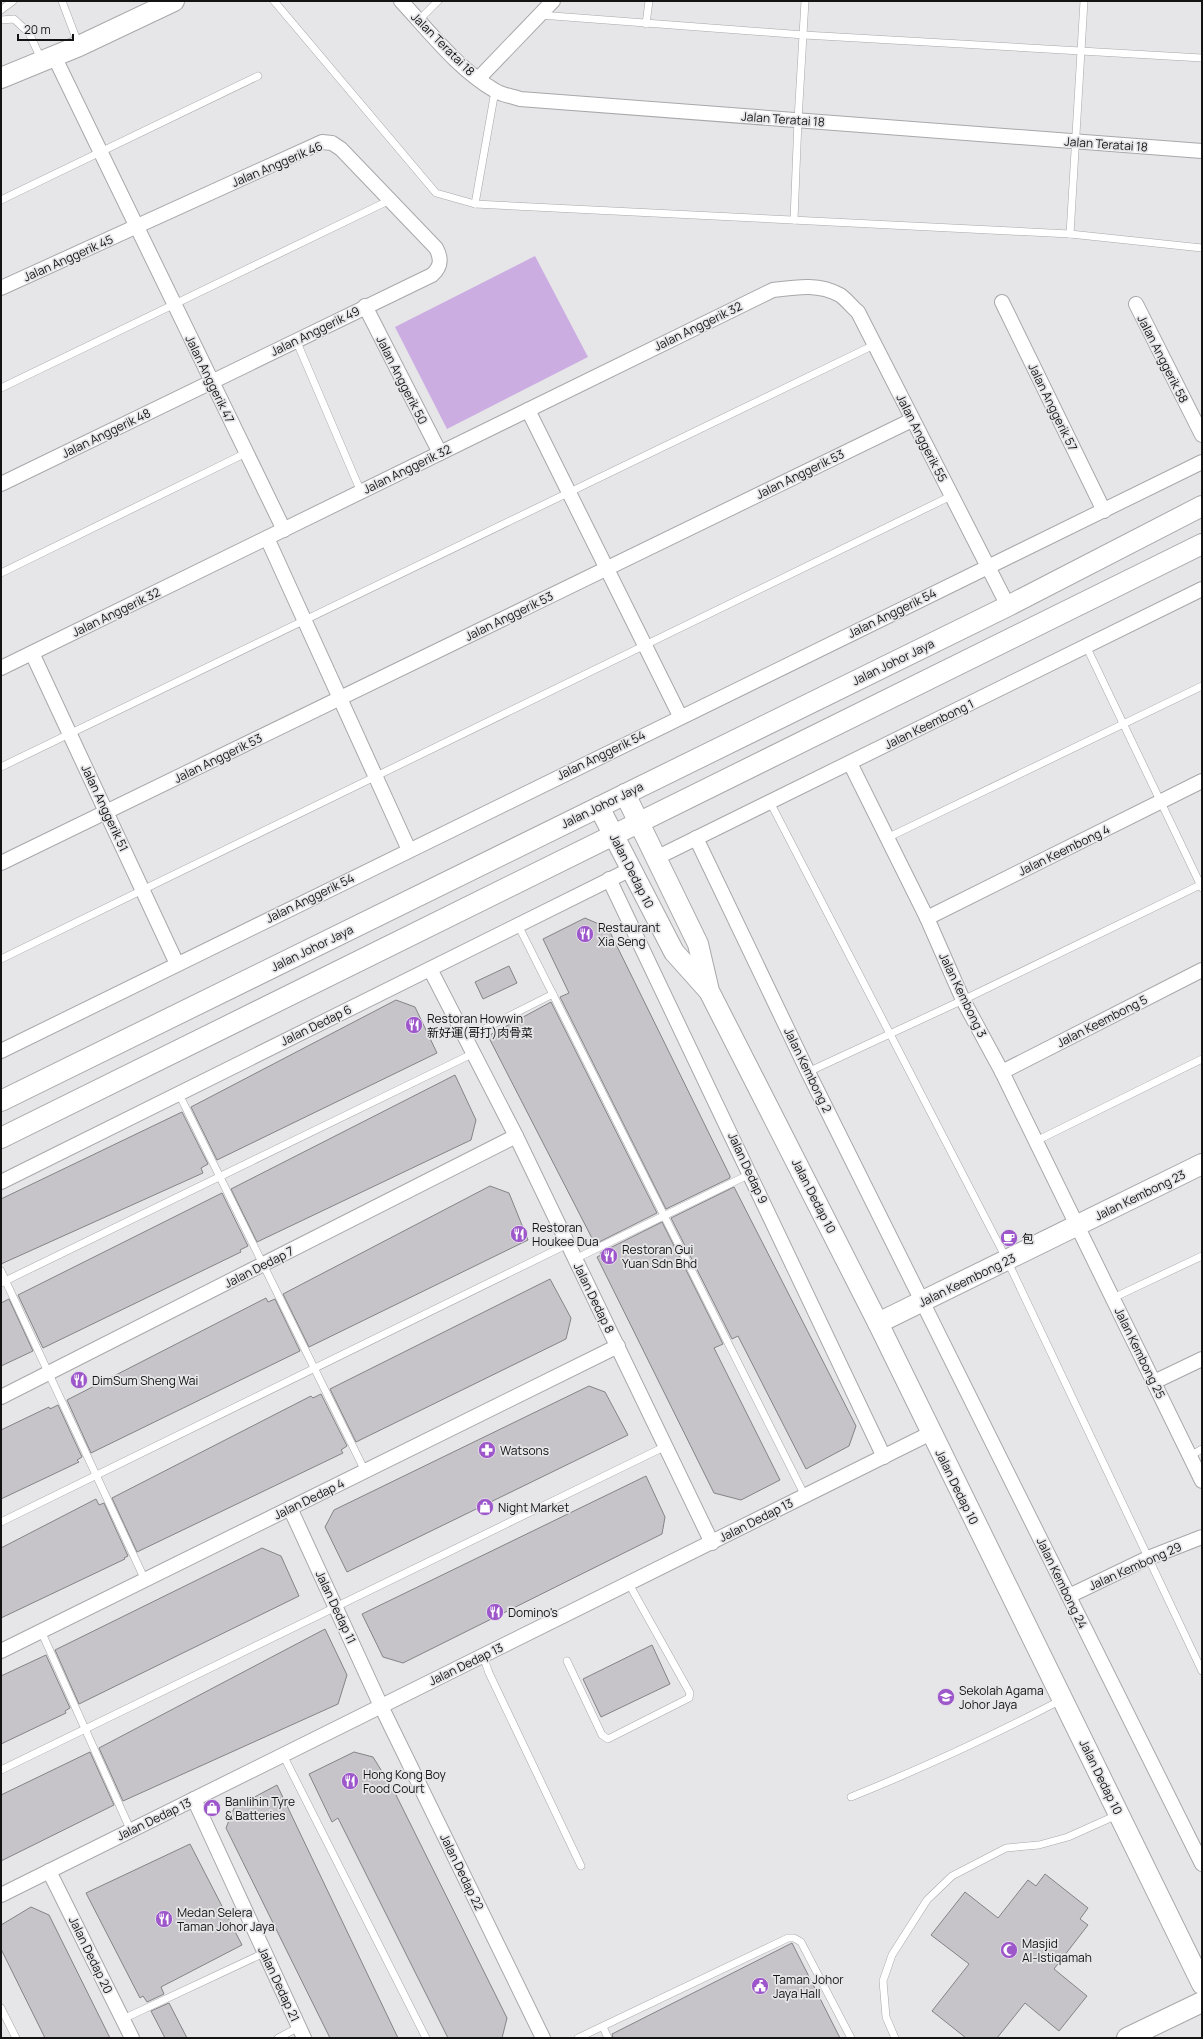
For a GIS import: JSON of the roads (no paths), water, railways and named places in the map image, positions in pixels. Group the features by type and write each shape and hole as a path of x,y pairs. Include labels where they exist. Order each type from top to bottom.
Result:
{"main road":[{"path":"1,78 79,46 174,1"},
{"name":"Jalan Johor Jaya","path":"1,1101 1008,606 1202,506"},
{"path":"1,1138 1202,544"},
{"name":"Jalan Dedap 10","path":"625,794 698,944 710,991 878,1323 1202,1984"},
{"name":"Jalan Dedap 10","path":"599,807 674,952 710,991"},
{"name":"Jalan Kembong 23","path":"1078,1226 1202,1164"},
{"name":"Jalan Keembong 23","path":"878,1323 1078,1226"},
{"path":"1127,2038 1202,2002"}],"street":[{"name":"Jalan Teratai 18","path":"401,1 458,62 478,79 495,91 520,99 1202,151"},
{"path":"478,79 553,1"},
{"name":"Jalan Anggerik 47","path":"48,59 99,152 284,530"},
{"name":"Jalan Anggerik 46","path":"136,228 322,142 332,143 341,150 436,248 440,255 441,263 438,270 420,280"},
{"name":"Jalan Anggerik 45","path":"1,288 136,228"},
{"name":"Jalan Anggerik 49","path":"211,382 420,280"},
{"name":"Jalan Anggerik 32","path":"2,666 32,653 773,290 797,286 818,287"},
{"name":"Jalan Anggerik 55","path":"818,287 840,295 858,312 876,344 912,420 1008,606"},
{"name":"Jalan Anggerik 57","path":"1002,302 1104,511"},
{"name":"Jalan Anggerik 58","path":"1136,304 1202,435"},
{"name":"Jalan Anggerik 50","path":"365,306 440,453"},
{"name":"Jalan Anggerik 48","path":"1,484 211,382"},
{"path":"528,410 680,716"},
{"name":"Jalan Anggerik 53","path":"1,863 912,420"},
{"name":"Jalan Anggerik 54","path":"1,1051 680,716 1202,462"},
{"path":"267,538 409,850"},
{"name":"Jalan Keembong 1","path":"656,858 1202,589"},
{"name":"Jalan Anggerik 51","path":"32,653 177,964"},
{"name":"Jalan Kembong 3","path":"850,763 927,918 962,1000 1002,1072 1078,1226"},
{"name":"Jalan Keembong 4","path":"927,918 1202,781"},
{"name":"Jalan Kembong 2","path":"696,838 808,1072 923,1301"},
{"name":"Jalan Dedap 6","path":"1,1182 631,869"},
{"name":"Jalan Dedap 9","path":"609,880 751,1174 884,1457"},
{"name":"Jalan Dedap 8","path":"430,969 516,1136 712,1542"},
{"name":"Jalan Keembong 5","path":"1002,1072 1202,970"},
{"name":"Jalan Dedap 7","path":"1,1397 516,1136"},
{"name":"Jalan Kembong 25","path":"1078,1226 1154,1382 1196,1453 1202,1480"},
{"name":"Jalan Kembong 24","path":"923,1301 1202,1864"},
{"name":"Jalan Dedap 4","path":"1,1651 618,1346"},
{"path":"1154,1382 1202,1359"},
{"name":"Jalan Dedap 13","path":"1,1895 931,1433"},
{"name":"Jalan Dedap 11","path":"290,1508 381,1706"},
{"name":"Jalan Kembong 29","path":"1069,1596 1148,1558 1202,1537"},
{"name":"Jalan Dedap 22","path":"381,1706 543,2038"},
{"name":"Jalan Dedap 21","path":"194,1799 301,2033"},
{"name":"Jalan Dedap 20","path":"50,1871 132,2038"}],"lane":[{"path":"1,10 13,1"},
{"path":"62,1 79,46"},
{"path":"274,1 436,193 475,204 1070,234 1202,248"},
{"path":"419,20 438,1"},
{"path":"646,24 649,1"},
{"path":"794,220 805,1"},
{"path":"1070,234 1084,1"},
{"path":"539,15 804,35 1202,58"},
{"path":"1,20 14,19 29,33 48,59"},
{"path":"1,200 258,76"},
{"path":"475,204 495,91"},
{"path":"1,388 390,200"},
{"path":"296,340 362,492"},
{"path":"1,767 876,344"},
{"path":"1,573 246,453"},
{"path":"1,959 951,496"},
{"path":"808,1072 1201,885 1162,801 1086,646"},
{"path":"887,838 1202,686"},
{"path":"770,802 1007,1260 1202,1671"},
{"path":"518,925 805,1496"},
{"path":"466,1038 553,994"},
{"path":"3,1282 474,1053"},
{"path":"1036,1141 1202,1058"},
{"path":"179,1094 365,1471"},
{"path":"575,1259 751,1174"},
{"path":"1,1522 568,1244"},
{"path":"1113,1298 1202,1256"},
{"path":"1,1271 3,1282 49,1373 145,1580"},
{"path":"1,1770 666,1446"},
{"path":"567,1661 602,1735 608,1739 689,1698 690,1693 629,1584"},
{"path":"41,1631 84,1730 131,1831"},
{"path":"483,1656 489,1673 581,1866"},
{"path":"851,1797 923,1768 994,1735 1063,1699"},
{"path":"283,1755 426,2038"},
{"path":"894,2038 886,2017 883,1981 892,1955 927,1900 952,1876 1006,1848 1039,1845 1068,1836 1119,1813"},
{"path":"578,2038 603,2028 788,1938 794,1938 801,1942 851,2038"},
{"path":"123,2019 264,1953"},
{"path":"1,2008 16,2038"},
{"path":"603,2028 608,2038"},
{"path":"278,2038 301,2033"}],"place":[{"name":"Restaurant Xia Seng","path":"585,934"},
{"name":"Restoran Howwin 新好運(哥打)肉骨菜","path":"414,1025"},
{"name":"Restoran Houkee Dua","path":"519,1234"},
{"name":"包","path":"1009,1238"},
{"name":"Restoran Gui Yuan Sdn Bhd","path":"609,1256"},
{"name":"DimSum Sheng Wai","path":"79,1380"},
{"name":"Watsons","path":"487,1450"},
{"name":"Night Market","path":"485,1507"},
{"name":"Domino's","path":"495,1612"},
{"name":"Sekolah Agama Johor Jaya","path":"946,1697"},
{"name":"Hong Kong Boy Food Court","path":"350,1781"},
{"name":"Banlihin Tyre & Batteries","path":"212,1808"},
{"name":"Medan Selera Taman Johor Jaya","path":"164,1919"},
{"name":"Masjid Al-Istiqamah","path":"1009,1950"},
{"name":"Taman Johor Jaya Hall","path":"760,1986"}]}
